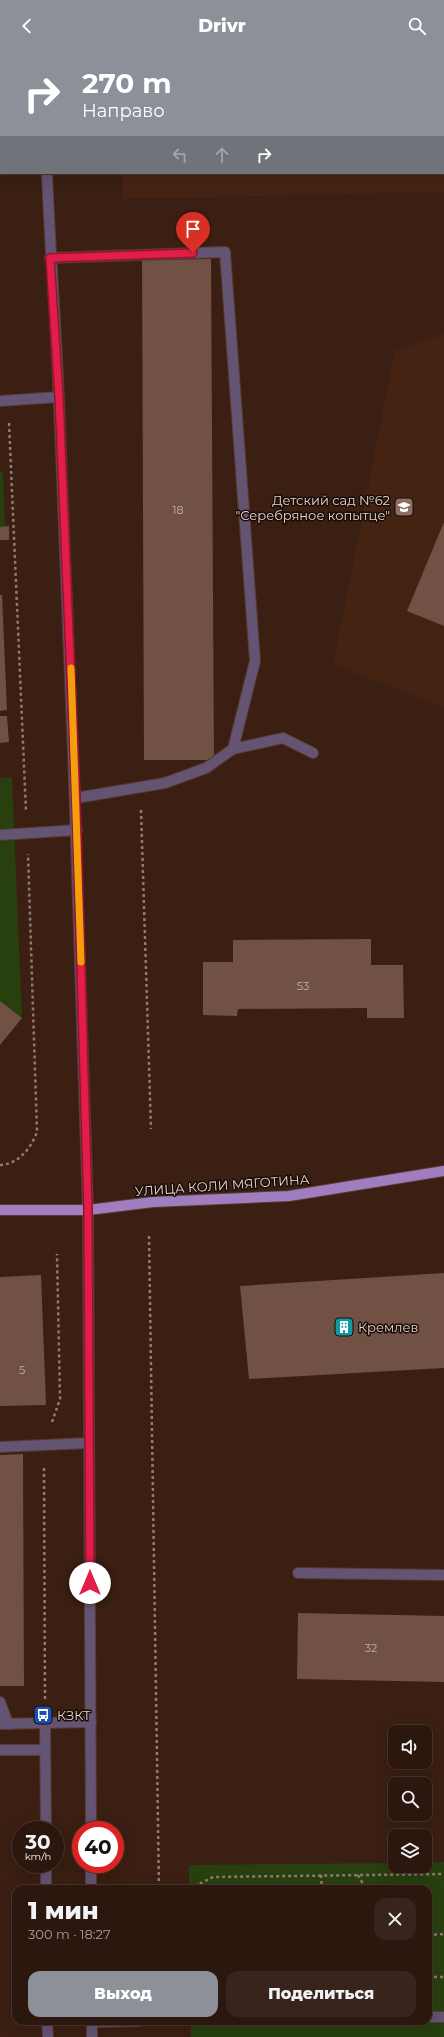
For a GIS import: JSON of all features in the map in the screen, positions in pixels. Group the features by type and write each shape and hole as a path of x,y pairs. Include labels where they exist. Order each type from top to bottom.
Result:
{"main road":[{"name":"УЛИЦА КОЛИ МЯГОТИНА","path":"0,1210 88,1210 154,1202 289,1196 444,1171"}],"street":[{"path":"47,174 50,258 59,397 76,798 88,1210 91,1821"},
{"path":"50,258 225,252 255,661 233,749"},
{"path":"4,401 59,397"},
{"path":"76,798 165,783 206,768 233,749 283,738 313,753"},
{"path":"0,835 77,830"},
{"path":"0,1447 89,1443"},
{"path":"298,1573 444,1575"},
{"path":"0,1702 4,1724 90,1722"},
{"path":"45,1723 46,1821"},
{"path":"0,1750 45,1750"},
{"path":"46,1873 46,1885"},
{"path":"91,1873 92,1885"},
{"path":"432,2017 444,2017"},
{"path":"48,2025 48,2037"},
{"path":"92,2025 92,2037"}],"path":[{"path":"0,1165 18,1158 28,1150 37,1132 27,833 4,401"},
{"path":"140,787 151,1129"},
{"path":"149,1236 158,1885"},
{"path":"45,1723 44,1445 60,1399 57,1254"},
{"path":"197,1885 213,1877 444,1874"},
{"path":"321,1875 322,1885"},
{"path":"358,1875 364,1885"},
{"path":"432,1935 444,1934"},
{"path":"432,1977 444,1977"}],"shaded area":[{"path":"122,174 444,174 444,192 123,199"},
{"name":"Детский сад №62 \"Серебряное копытце\"","path":"444,334 444,708 333,664 395,351"}],"green space":[{"path":"3,471 5,527 0,527 0,472"},
{"path":"12,777 22,1018 0,1045 0,778"},
{"path":"432,1862 444,1862 444,2037 191,2037 190,2025 432,2025 432,1885 189,1885 189,1865 388,1863 388,1873 432,1873"}],"building":[{"path":"211,259 214,760 144,760 142,260"},
{"path":"444,522 444,626 407,611"},
{"path":"9,526 9,540 0,540 0,527"},
{"path":"0,595 2,595 7,710 0,711"},
{"path":"0,716 7,716 9,742 0,743"},
{"path":"371,939 371,965 403,965 404,1018 367,1018 367,1008 238,1009 237,1016 203,1015 203,962 233,962 233,940"},
{"path":"0,1001 22,1018 0,1045"},
{"name":"Кремлев","path":"444,1273 444,1368 249,1379 240,1286"},
{"path":"41,1275 46,1405 0,1406 0,1277"},
{"path":"23,1454 24,1686 0,1686 0,1455"},
{"path":"298,1613 444,1616 444,1682 297,1679"}],"slow traffic":[{"path":"71,668 81,962"}],"place":[{"name":"Детский сад №62 \"Серебряное копытце\"","path":"404,507"},
{"name":"Кремлев","path":"344,1327"},
{"name":"КЗКТ","path":"43,1715"}],"route":[{"path":"90,1583 88,1210 76,798 59,397 50,258 193,253"}]}
